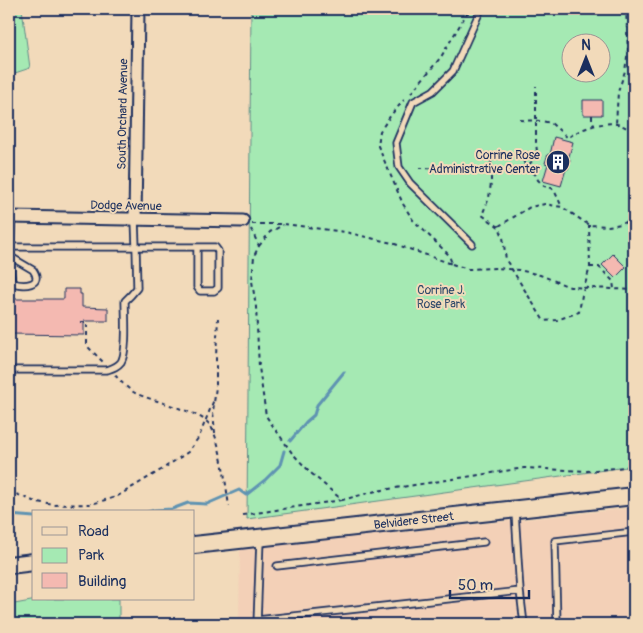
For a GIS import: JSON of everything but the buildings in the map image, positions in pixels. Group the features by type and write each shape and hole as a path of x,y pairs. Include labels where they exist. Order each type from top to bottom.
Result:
{"main road":[{"name":"Belvidere Street","path":"195,545 634,496"},
{"path":"9,565 32,562"}],"street":[{"name":"South Orchard Avenue","path":"136,220 138,9"},
{"name":"Dodge Avenue","path":"10,217 243,222"}],"lane":[{"path":"472,244 410,183 399,167 396,142 413,102 433,91 453,72 480,11"},
{"path":"10,217 10,247 13,283 26,285 33,283 36,279 33,270 11,256"},
{"path":"9,370 110,369 116,367 122,360 124,350 124,301 137,288 136,220"},
{"path":"10,247 136,247 197,247 215,247 218,251 218,288 214,291 200,291 197,287 197,247"},
{"path":"515,510 524,624"},
{"path":"557,624 555,541 634,532"},
{"path":"260,538 257,622 520,591"},
{"path":"277,566 484,542"}],"path":[{"path":"452,264 449,255 413,220 403,204 378,146 380,131 391,115 422,82 441,57 467,13 480,11 487,13 494,9"},
{"path":"594,9 626,9 628,50 625,71 618,92 616,124"},
{"path":"419,168 514,170 526,168 537,152 536,86"},
{"path":"592,115 594,126"},
{"path":"520,120 551,123 568,138 573,134 594,126 616,124 634,133"},
{"path":"491,153 489,198 482,215 499,227 503,237 506,260 544,321 557,320 579,312 590,266 589,225"},
{"path":"521,153 526,168 535,174 544,186 552,188 556,192 562,207"},
{"path":"499,227 530,206 545,204 562,207 589,225 608,226 622,224 634,218"},
{"path":"258,246 249,224 284,224 345,232 392,243 468,269 497,268 519,270 570,286 634,290"},
{"path":"284,224 270,232 258,246 254,256 252,282 256,306 258,367 266,416 292,453 312,474 342,500"},
{"path":"590,266 599,266 613,281 614,289"},
{"path":"215,436 213,412 218,318"},
{"path":"81,322 87,322 86,346 134,392 205,420 215,436 221,458 229,506"},
{"path":"9,491 33,501 53,505 91,504 116,497 188,452 199,437 215,397"},
{"path":"243,515 342,500 376,491 524,468 587,470 634,466"}],"shaded area":[{"path":"634,508 634,624 239,624 240,549"}],"green space":[{"path":"9,9 22,9 30,68 9,75"},
{"name":"Corrine J. Rose Park","path":"251,9 634,9 634,466 247,519"},
{"path":"36,600 119,600 119,624 9,624 9,605"}],"waterway":[{"path":"290,441 314,415 317,405 344,372"},
{"path":"155,510 172,509 188,503 207,504 239,490 246,495 280,465 284,451"},
{"path":"9,515 32,517"}],"place":[{"name":"Corrine Rose Administrative Center","path":"558,162"}]}
